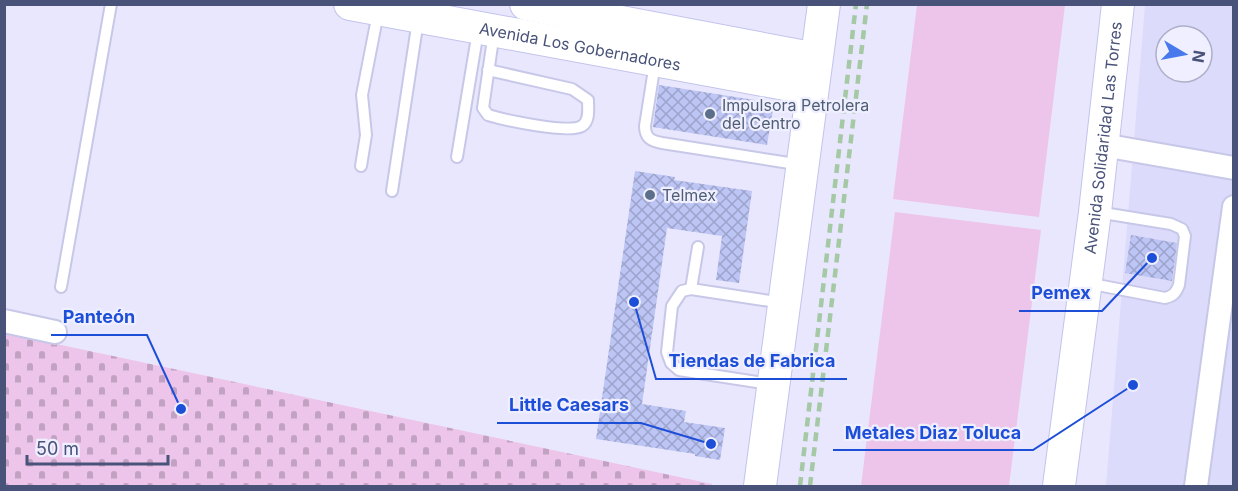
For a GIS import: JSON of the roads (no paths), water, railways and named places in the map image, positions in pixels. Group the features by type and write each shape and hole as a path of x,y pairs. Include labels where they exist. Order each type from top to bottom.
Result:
{"main road":[{"name":"Avenida Los Gobernadores","path":"526,4 705,53 814,74"},
{"path":"760,486 824,4"},
{"name":"Avenida Solidaridad Las Torres","path":"1059,486 1087,283 1118,4"},
{"name":"Avenida Los Gobernadores","path":"364,7 656,60 705,53"}],"street":[{"path":"1103,145 1233,168"},
{"path":"1196,486 1233,207"},
{"path":"4,321 55,332"}],"lane":[{"path":"61,287 111,4"},
{"path":"361,166 366,135 362,95 364,7"},
{"path":"392,191 418,16"},
{"path":"486,29 488,70 483,108 488,115 565,130 582,126 588,117 588,100 572,89 488,70"},
{"path":"457,157 486,29"},
{"path":"656,60 645,126 645,134 648,138 662,143 802,165"},
{"path":"1087,283 1165,298 1172,297 1179,285 1185,236 1182,229 1171,224 1095,212"},
{"path":"691,289 698,247"},
{"path":"772,384 679,370 671,363 667,352 672,306 682,291 691,289 783,303"}],"railway":[{"path":"800,486 856,4"},
{"path":"810,486 867,4"}],"place":[{"name":"Impulsora Petrolera del Centro","path":"710,114"},
{"name":"Telmex","path":"650,195"},
{"name":"Pemex","path":"1152,258"},
{"name":"Tiendas de Fabrica","path":"634,302"},
{"name":"Metales Diaz Toluca","path":"1133,385"},
{"name":"Panteón","path":"181,409"},
{"name":"Little Caesars","path":"711,444"}]}
